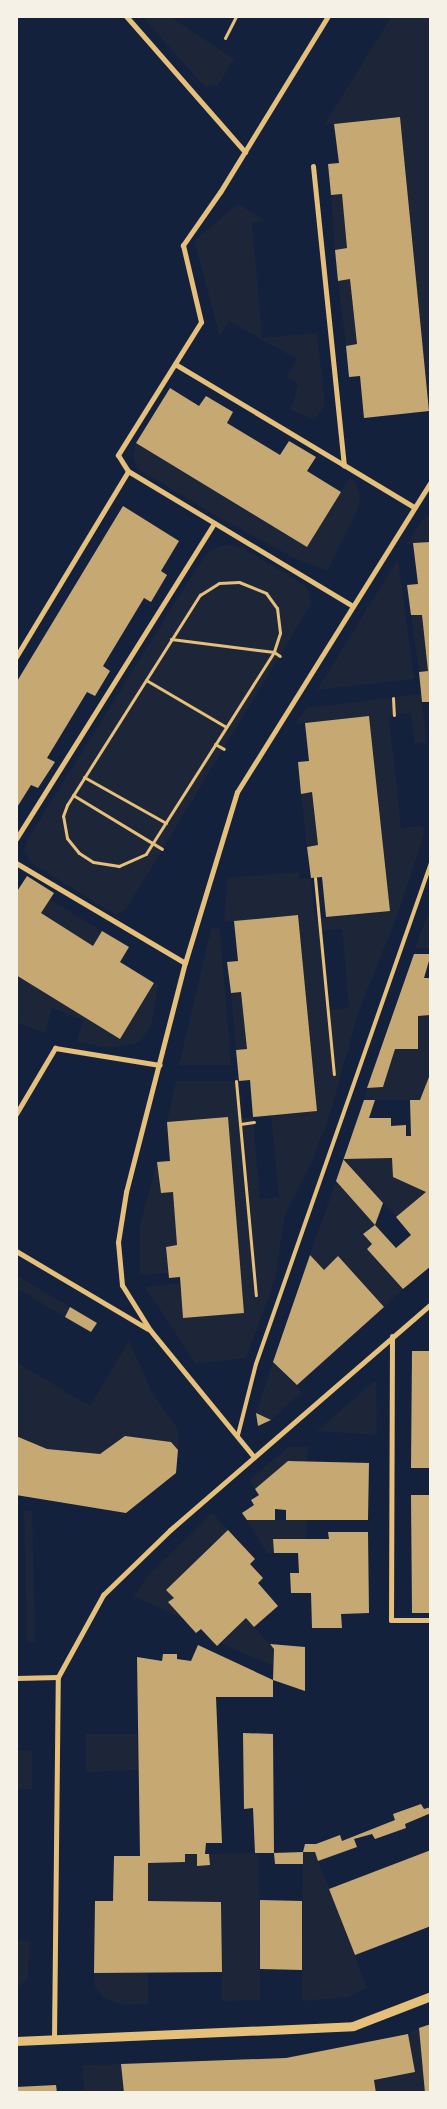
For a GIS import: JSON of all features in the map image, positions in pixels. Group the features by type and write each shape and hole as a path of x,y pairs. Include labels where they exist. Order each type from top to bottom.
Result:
{"street":[{"path":"126,16 245,152"},
{"path":"328,16 220,192 183,245 201,322 118,456 128,471 353,606"},
{"path":"313,166 344,466"},
{"path":"175,364 414,507"},
{"path":"16,657 128,471"},
{"path":"254,1458 238,1435 150,1330 122,1285 118,1242 126,1192 185,963 237,792 414,507 429,489 431,482"},
{"path":"16,839 214,523"},
{"path":"16,863 185,963"},
{"path":"16,1114 54,1048 160,1065"},
{"path":"16,1251 150,1330"},
{"path":"54,2040 54,1881 58,1677 103,1596 170,1530 431,1304"},
{"path":"392,1336 391,1620 431,1620"},
{"path":"16,1678 58,1677"},
{"path":"16,2040 54,2040 353,2026 431,1996"}],"lane":[{"path":"238,1435 256,1364 431,863"}],"path":[{"path":"226,38 236,16"},
{"path":"239,582 266,593 277,608 280,633 274,652 146,854 128,864 111,866 93,862 72,846 64,827 63,816 73,795 171,639 206,589 219,583 239,582"},
{"path":"164,635 171,639 274,652 280,656"},
{"path":"146,680 226,727"},
{"path":"393,698 394,715"},
{"path":"215,744 224,749"},
{"path":"78,773 166,823"},
{"path":"73,795 162,849"},
{"path":"315,878 334,1076"},
{"path":"236,1082 257,1300"},
{"path":"240,1124 254,1122"}],"shaded area":[{"path":"142,16 169,16 234,59 218,85 206,87 200,82"},
{"path":"392,16 431,16 429,411 400,117 324,125"},
{"path":"342,194 347,248 335,250 331,195"},
{"path":"238,204 266,221 252,223 262,338 317,333 325,405 314,420 291,410 298,384 287,377 297,359 229,321 220,336 194,241"},
{"path":"350,279 357,344 346,346 338,281"},
{"path":"136,443 307,547 349,478 355,482 360,496 358,508 327,571 294,558 218,517 137,468 133,456"},
{"path":"431,514 431,542 407,544 424,517"},
{"path":"228,544 242,548 305,585 309,591 311,604 127,908 116,915 31,863 24,851 27,840 203,558 211,550"},
{"path":"398,559 414,679 317,690"},
{"path":"411,615 422,615 428,671 419,672"},
{"path":"421,694 427,743 415,744 411,713 389,716 401,828 423,826 424,834 398,913 358,1013 331,1111 312,1161 285,1214 275,1279 246,1358 196,1364 145,1287 180,1283 183,1318 244,1313 228,1117 167,1122 176,1081 239,1081 242,1118 253,1117 260,1199 279,1197 271,1116 317,1111 298,915 224,922 227,878 299,872 299,879 311,878 315,919 390,910 369,716 295,724 307,708","holes":["342,929 349,1007 330,1010 323,931"]},
{"path":"312,792 318,845 307,847 301,794"},
{"path":"49,899 102,931 93,946 41,913"},
{"path":"431,905 431,948 415,948 426,919"},
{"path":"215,927 220,929 231,1065 179,1065 211,929"},
{"path":"16,975 120,1038 155,983 158,985 151,1026 138,1043 110,1048 77,1042 83,1020 52,1008 45,1033 16,1022"},
{"path":"241,992 247,1049 236,1050 231,993"},
{"path":"429,994 431,994 431,1049 429,1077 420,1100 364,1100 367,1088 383,1087 395,1049 418,1049 418,1016 430,1015"},
{"path":"392,1158 426,1192 396,1217 343,1159"},
{"path":"157,1162 161,1193 173,1192 177,1245 166,1247 168,1273 140,1275 140,1226"},
{"path":"336,1181 375,1225 363,1234 372,1244 367,1249 403,1289 384,1307 338,1257 324,1270 310,1255"},
{"path":"16,1275 70,1307 65,1317 16,1288"},
{"path":"129,1341 153,1395 178,1429 178,1450 171,1442 125,1436 100,1454 47,1449 16,1436 18,1363 90,1406"},
{"path":"273,1362 302,1392 271,1420 256,1413"},
{"path":"376,1380 377,1435 317,1431"},
{"path":"288,1447 308,1447 307,1461 255,1489 250,1479"},
{"path":"24,1511 32,1511 35,1642 27,1642"},
{"path":"212,1513 228,1530 167,1590 174,1598 169,1603 185,1620 134,1596 148,1576"},
{"path":"247,1520 307,1520 306,1539 273,1539 274,1553 267,1553"},
{"path":"246,1618 274,1649 273,1666 221,1643"},
{"path":"86,1734 137,1734 138,1770 86,1772"},
{"path":"32,1750 32,1789 16,1789 16,1751"},
{"path":"303,1852 315,1852 367,1988 348,1997 302,2001"},
{"path":"259,1853 260,2000 222,2001 222,1902 148,1901 148,1855"},
{"path":"16,1941 29,1941 28,1978 16,1989"},
{"path":"94,1973 148,1973 148,2004 124,2005 106,1999 95,1988"},
{"path":"419,2028 425,2093 376,2093 374,2080 415,2072 408,2034"},
{"path":"121,2064 124,2093 84,2093 83,2065"}],"building":[{"path":"400,117 429,411 364,418 360,376 349,377 346,346 357,344 350,279 338,281 335,250 347,248 342,194 331,195 328,164 339,163 334,124"},
{"path":"170,388 199,406 206,396 233,412 227,423 280,455 289,441 316,457 307,471 341,492 307,547 136,443"},
{"path":"123,506 179,541 161,571 167,575 151,602 144,598 103,666 110,671 95,696 87,692 47,758 55,762 38,788 31,785 16,809 16,683"},
{"path":"431,542 431,702 422,702 419,672 428,671 422,615 411,615 407,585 418,584 413,543"},
{"path":"369,716 390,911 326,917 322,877 311,878 307,847 318,845 312,792 301,794 298,762 309,761 305,723"},
{"path":"27,876 54,893 41,913 93,946 102,931 129,947 120,962 154,983 120,1039 16,975 16,893"},
{"path":"298,915 317,1111 253,1117 250,1080 239,1081 236,1050 247,1049 241,992 231,993 227,962 238,961 234,921"},
{"path":"414,954 431,954 424,978 431,978 430,1015 418,1016 418,1049 395,1049 383,1087 367,1088"},
{"path":"429,1077 431,1266 403,1289 367,1249 372,1244 363,1234 375,1225 396,1248 411,1235 396,1217 426,1192 393,1177 392,1158 344,1159 364,1100 375,1100 369,1118 391,1118 391,1126 406,1125 406,1136 411,1136 410,1100 420,1100"},
{"path":"228,1117 244,1313 183,1318 180,1277 169,1278 166,1247 177,1245 173,1192 161,1193 157,1162 170,1161 167,1122"},
{"path":"343,1159 383,1203 375,1225 336,1181"},
{"path":"310,1255 324,1270 338,1256 384,1307 297,1385 273,1362"},
{"path":"70,1307 97,1323 91,1332 65,1317"},
{"path":"412,1351 431,1351 431,1468 411,1468"},
{"path":"256,1413 271,1420 258,1426"},
{"path":"16,1436 47,1449 100,1454 125,1436 171,1442 178,1450 176,1473 126,1513 16,1495"},
{"path":"288,1461 369,1463 368,1520 286,1520 286,1510 275,1509 275,1520 247,1520 242,1513 254,1505 251,1500 259,1495 255,1489"},
{"path":"411,1495 431,1495 431,1613 412,1613"},
{"path":"228,1530 255,1559 250,1564 263,1578 258,1583 278,1606 254,1627 246,1618 217,1646 201,1629 196,1633 168,1602 174,1598 166,1590"},
{"path":"328,1532 368,1532 369,1613 341,1614 342,1628 312,1628 311,1593 291,1593 290,1573 299,1573 298,1553 274,1553 273,1539 329,1539"},
{"path":"270,1644 305,1647 305,1691 273,1680 274,1649"},
{"path":"198,1645 273,1680 273,1697 216,1697 222,1843 206,1843 205,1854 209,1854 210,1865 197,1866 197,1854 185,1854 185,1862 148,1863 148,1901 221,1902 222,1972 94,1973 95,1901 113,1901 114,1856 140,1856 137,1657 162,1661 163,1654 177,1654 177,1659 191,1661"},
{"path":"243,1733 273,1734 274,1853 255,1853 253,1808 244,1809"},
{"path":"421,1804 424,1809 431,1807 431,1813 405,1824 406,1828 375,1839 372,1834 354,1839 357,1847 318,1861 315,1852 303,1852 305,1844 316,1844 340,1835 342,1841 395,1820 393,1814"},
{"path":"431,1850 431,1926 355,1955 329,1889"},
{"path":"303,1852 303,1864 275,1864 274,1853"},
{"path":"260,1900 302,1901 302,1970 260,1969"},
{"path":"431,2024 431,2093 425,2093 419,2028"},
{"path":"408,2034 415,2072 374,2080 376,2093 124,2093 121,2064 286,2058"},
{"path":"56,2085 57,2093 16,2093 16,2087"}]}
